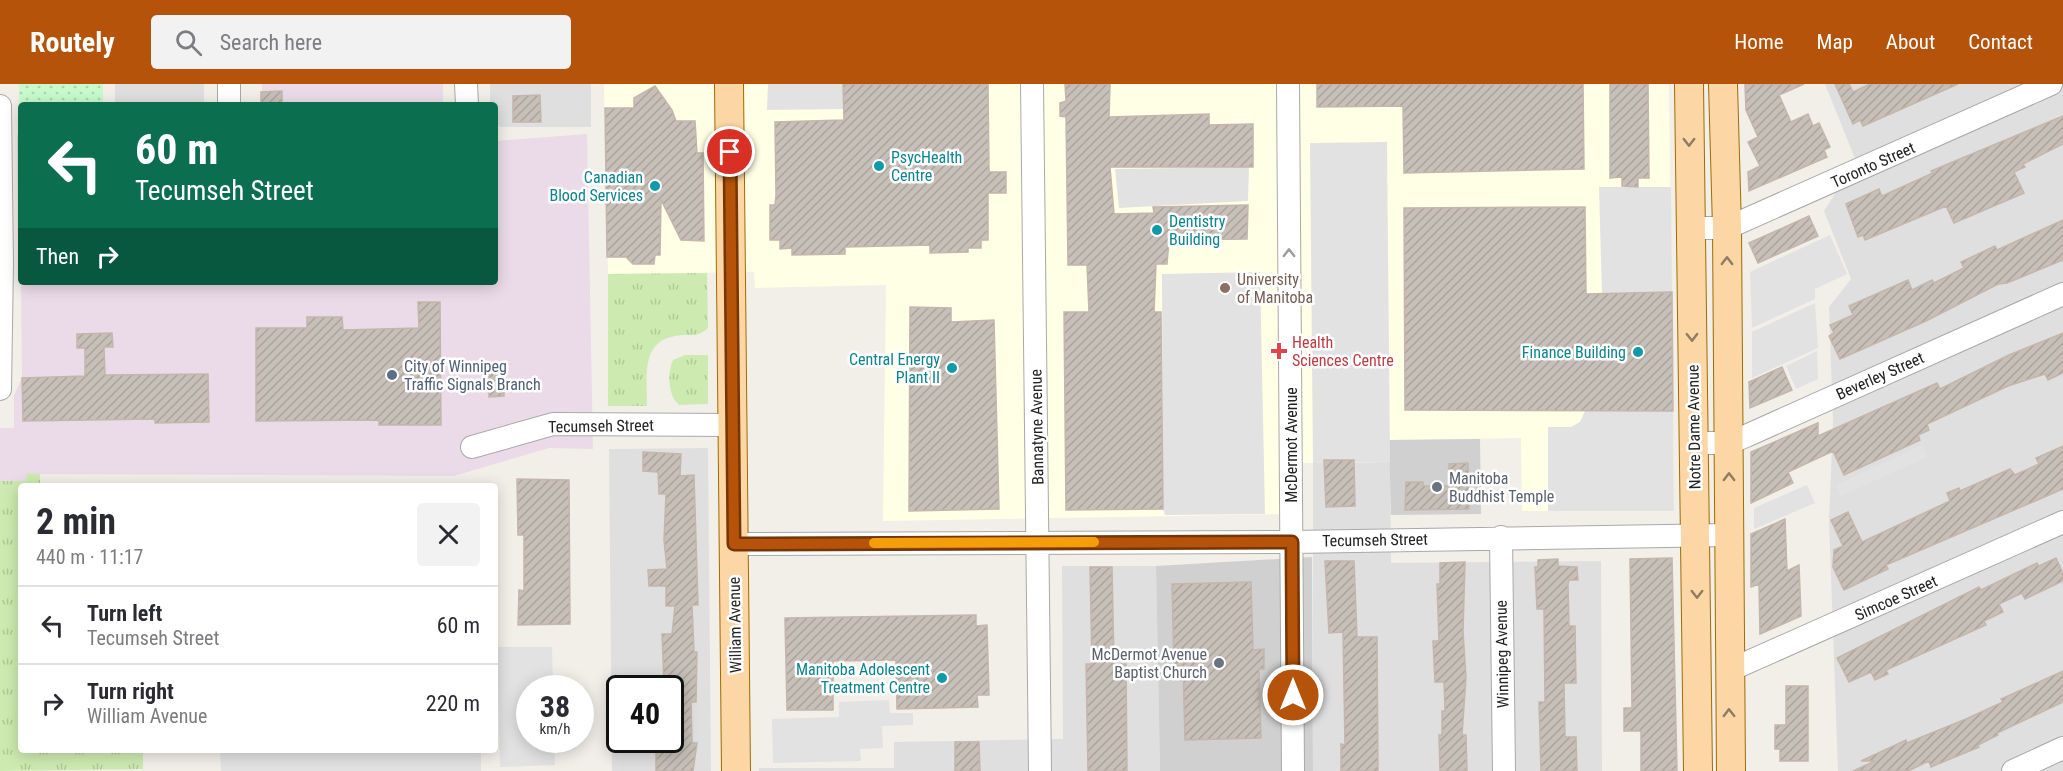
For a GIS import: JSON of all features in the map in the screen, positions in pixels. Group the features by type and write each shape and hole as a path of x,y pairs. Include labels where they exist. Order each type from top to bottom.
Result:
{"main road":[{"name":"William Avenue","path":"729,84 736,771"},
{"name":"Notre Dame Avenue","path":"1689,84 1698,771"},
{"name":"Notre Dame Avenue","path":"1723,84 1727,228 1728,671 1731,771"}],"street":[{"path":"229,84 229,102"},
{"path":"466,84 466,102"},
{"name":"Bannatyne Avenue","path":"1032,84 1040,771"},
{"name":"McDermot Avenue","path":"1288,84 1293,771"},
{"name":"Toronto Street","path":"1690,228 1727,228 2051,84"},
{"path":"0,106 12,262 0,389"},
{"name":"Beverley Street","path":"1694,443 1729,442 2063,294"},
{"name":"Tecumseh Street","path":"472,447 553,424 733,425"},
{"name":"Simcoe Street","path":"1728,671 2063,522"},
{"name":"Tecumseh Street","path":"734,544 1292,542 1729,535"},
{"name":"Winnipeg Avenue","path":"1501,537 1504,771"},
{"path":"2013,771 2063,748"}],"shaded area":[{"path":"115,84 204,84 204,102 115,102"},
{"path":"262,84 443,84 443,102 262,102"},
{"path":"490,84 591,84 591,127 500,127 498,125 498,102 490,102"},
{"name":"Health Sciences Centre","path":"604,84 1669,84 1674,511 1522,511 1521,438 1389,440 1390,462 1290,463 1290,514 883,521 886,285 755,288 754,272 608,274"},
{"path":"768,84 844,84 844,109 767,110"},
{"path":"1825,84 2063,84 2063,771 1838,771 1829,521 1833,422 1829,307 1851,279 1824,211 1856,161"},
{"path":"587,134 593,449 549,448 454,476 27,474 27,483 18,483 18,753 0,771 0,428 14,428 14,395 22,378 21,285 498,285 498,141"},
{"path":"17,135 18,135 18,242"},
{"path":"1387,142 1390,462 1313,463 1310,143"},
{"path":"1249,167 1248,201 1119,208 1115,169"},
{"path":"1599,187 1671,187 1672,292 1602,294"},
{"path":"1830,235 1847,274 1815,289 1815,299 1752,328 1750,272"},
{"path":"1260,272 1265,514 1165,515 1163,509 1162,274"},
{"path":"1815,303 1818,348 1752,378 1752,332"},
{"path":"1817,351 1818,379 1796,389 1786,366"},
{"path":"1586,409 1673,411 1674,511 1548,511 1548,427 1571,427 1580,422"},
{"path":"1480,439 1481,514 1391,515 1389,440"},
{"path":"1922,445 1927,457 1841,496 1836,485"},
{"path":"708,448 711,771 612,771 612,753 684,753 684,675 611,675 609,449"},
{"path":"1390,462 1391,563 1601,561 1602,771 1313,771 1313,463"},
{"path":"1807,485 1815,503 1754,529 1754,508"},
{"path":"1312,557 1313,771 1160,771 1156,566"},
{"path":"1062,566 1156,566 1160,771 759,771 759,768 894,768 894,742 1063,739"},
{"path":"498,647 552,647 553,675 516,675 516,753 555,753 555,765 500,767"},
{"path":"889,700 890,713 913,713 913,725 882,726 883,748 860,749 861,761 773,763 772,719 839,717 839,702"},
{"path":"220,753 481,753 481,771 221,771"}],"green space":[{"path":"19,84 103,84 103,102 19,102"},
{"path":"707,273 708,328 698,334 671,337 660,342 653,349 647,368 647,406 608,406 608,274"},
{"path":"685,355 708,355 708,404 679,405 675,401 670,384 673,360"},
{"path":"27,473 40,474 40,483 18,483 18,753 143,753 143,769 0,771 0,481 26,481"}],"building":[{"name":"PsycHealth Centre","path":"843,84 988,84 989,172 1006,172 1006,193 988,193 988,240 981,240 981,248 968,248 968,252 930,253 930,245 845,247 845,254 792,255 792,248 780,249 780,240 770,240 770,205 775,205 776,195 775,122 844,120"},
{"path":"1065,84 1110,84 1109,117 1209,114 1209,125 1253,124 1253,167 1110,167 1114,214 1154,213 1153,207 1248,205 1247,239 1169,240 1167,264 1156,264 1154,312 1161,312 1163,509 1066,510 1064,312 1089,312 1087,265 1068,265 1066,117 1060,116 1060,103 1066,101"},
{"path":"1317,84 1583,84 1584,169 1404,173 1403,106 1317,107"},
{"path":"1610,84 1648,84 1649,178 1638,178 1638,187 1622,186 1622,177 1610,178"},
{"path":"1745,84 1804,84 1779,95 1791,122 1808,114 1813,126 1819,123 1830,147 1824,150 1827,157 1749,191 1748,172 1760,166 1748,142 1758,137 1746,110"},
{"path":"1835,84 1849,84 1853,92 1870,84 1958,84 1863,126 1860,120 1853,124"},
{"name":"Canadian Blood Services","path":"655,86 672,110 676,121 695,121 697,153 703,153 704,241 681,240 661,200 660,255 655,255 654,264 633,264 626,257 607,257 605,108 634,108 634,98"},
{"path":"282,91 282,102 261,102 261,92"},
{"path":"540,95 541,122 513,122 513,96"},
{"path":"2063,116 2063,144 2023,164 2025,167 2014,172 2024,193 1954,223 1946,206 1865,240 1863,235 1858,237 1846,204 1879,189 1882,196 1933,173 1931,171"},
{"path":"1585,207 1586,294 1672,292 1673,411 1405,410 1404,208"},
{"path":"1809,216 1818,236 1758,263 1749,243"},
{"path":"2063,220 2063,260 2007,283 1998,284 1926,321 1840,359 1829,336 1834,333 1830,325 1853,315 1849,306 1908,280 1912,290 1932,280 1934,283 1964,268 1961,262 1995,246 1997,250"},
{"path":"418,302 440,302 441,425 379,425 379,420 256,421 256,328 307,328 307,317 342,317 343,330 419,328"},
{"path":"910,307 951,308 951,322 994,320 999,509 909,511"},
{"path":"112,333 113,347 104,347 105,375 208,374 209,422 155,423 155,419 23,421 22,378 85,376 85,348 77,348 77,334"},
{"path":"2063,333 2063,373 2048,380 2045,374 2008,386 1927,424 1929,430 1918,435 1920,440 1844,475 1833,451 1788,472 1793,483 1751,503 1751,452 1818,423 1818,436 1937,383 1940,389 2009,355"},
{"path":"1782,367 1792,390 1750,408 1749,382"},
{"path":"489,370 503,370 504,396 489,397"},
{"path":"2063,446 2063,489 1886,565 1888,569 1844,590 1833,567 1834,550 1843,546 1831,520 1848,512 1862,542 1950,501 1947,493 1959,488 1960,491 2010,469 2015,475 2039,464 2036,458"},
{"path":"643,452 681,454 680,476 694,475 698,605 692,605 694,652 697,652 696,702 691,702 692,743 697,743 693,771 656,771 656,753 684,753 684,675 664,675 662,634 672,634 675,606 666,606 666,586 649,586 648,570 667,569 664,540 666,494 659,494 658,472 643,471"},
{"path":"1324,460 1354,460 1355,506 1326,507"},
{"name":"Manitoba Buddhist Temple","path":"1468,463 1469,509 1405,510 1406,482 1423,482 1423,486 1449,486 1449,464"},
{"path":"517,479 569,480 570,624 518,625 519,590 524,591 524,535 518,535"},
{"path":"1785,519 1787,571 1799,565 1801,616 1760,634 1759,584 1751,587 1751,534"},
{"path":"1672,558 1677,771 1641,771 1641,731 1624,731 1624,708 1632,708 1630,559"},
{"path":"2056,558 2063,573 2063,581 2025,599 2022,593 1999,604 2003,612 1984,621 1986,625 1886,670 1888,674 1875,680 1871,672 1849,682 1837,658 1979,587 1981,590 2037,563 2039,566"},
{"path":"1558,559 1558,566 1577,567 1578,580 1569,580 1568,584 1569,626 1575,626 1576,683 1564,683 1565,737 1576,737 1577,771 1541,771 1539,702 1545,702 1544,609 1537,609 1535,567 1538,567 1538,560"},
{"path":"1325,561 1354,561 1357,637 1377,637 1378,771 1341,771 1341,744 1345,745 1343,632 1329,633"},
{"path":"1465,562 1463,632 1466,677 1462,735 1466,735 1467,771 1440,771 1439,735 1442,735 1442,711 1445,711 1444,682 1435,682 1433,641 1439,641 1437,584 1440,584 1440,563"},
{"path":"1090,567 1112,567 1114,664 1126,664 1127,771 1088,771 1086,664 1092,664"},
{"name":"McDermot Avenue Baptist Church","path":"1251,582 1253,650 1264,649 1264,669 1259,669 1261,738 1185,740 1183,666 1174,666 1172,584"},
{"name":"Manitoba Adolescent Treatment Centre","path":"976,615 976,626 987,625 989,695 977,695 978,707 897,709 896,660 833,661 833,710 787,710 785,618"},
{"path":"2063,671 2063,702 1997,733 1998,735 1978,745 1979,747 1931,767 1929,761 1908,771 1853,771 1875,761 1861,761 1906,740 1907,743 1966,719 2003,702 2001,699"},
{"path":"1786,686 1808,686 1808,761 1780,761 1780,749 1775,749 1775,725 1786,725"},
{"path":"955,742 979,742 980,771 955,771"}],"slow traffic":[{"path":"874,543 1094,542"}],"place":[{"name":"PsycHealth Centre","path":"879,166"},
{"name":"Canadian Blood Services","path":"655,186"},
{"name":"Dentistry Building","path":"1157,230"},
{"name":"University of Manitoba","path":"1225,288"},
{"name":"Health Sciences Centre","path":"1279,351"},
{"name":"Finance Building","path":"1638,352"},
{"name":"Central Energy Plant II","path":"952,368"},
{"name":"City of Winnipeg Traffic Signals Branch","path":"392,375"},
{"name":"Manitoba Buddhist Temple","path":"1437,487"},
{"name":"McDermot Avenue Baptist Church","path":"1219,663"},
{"name":"Manitoba Adolescent Treatment Centre","path":"942,678"}],"route":[{"path":"730,152 734,544 1292,542 1293,695"}]}
